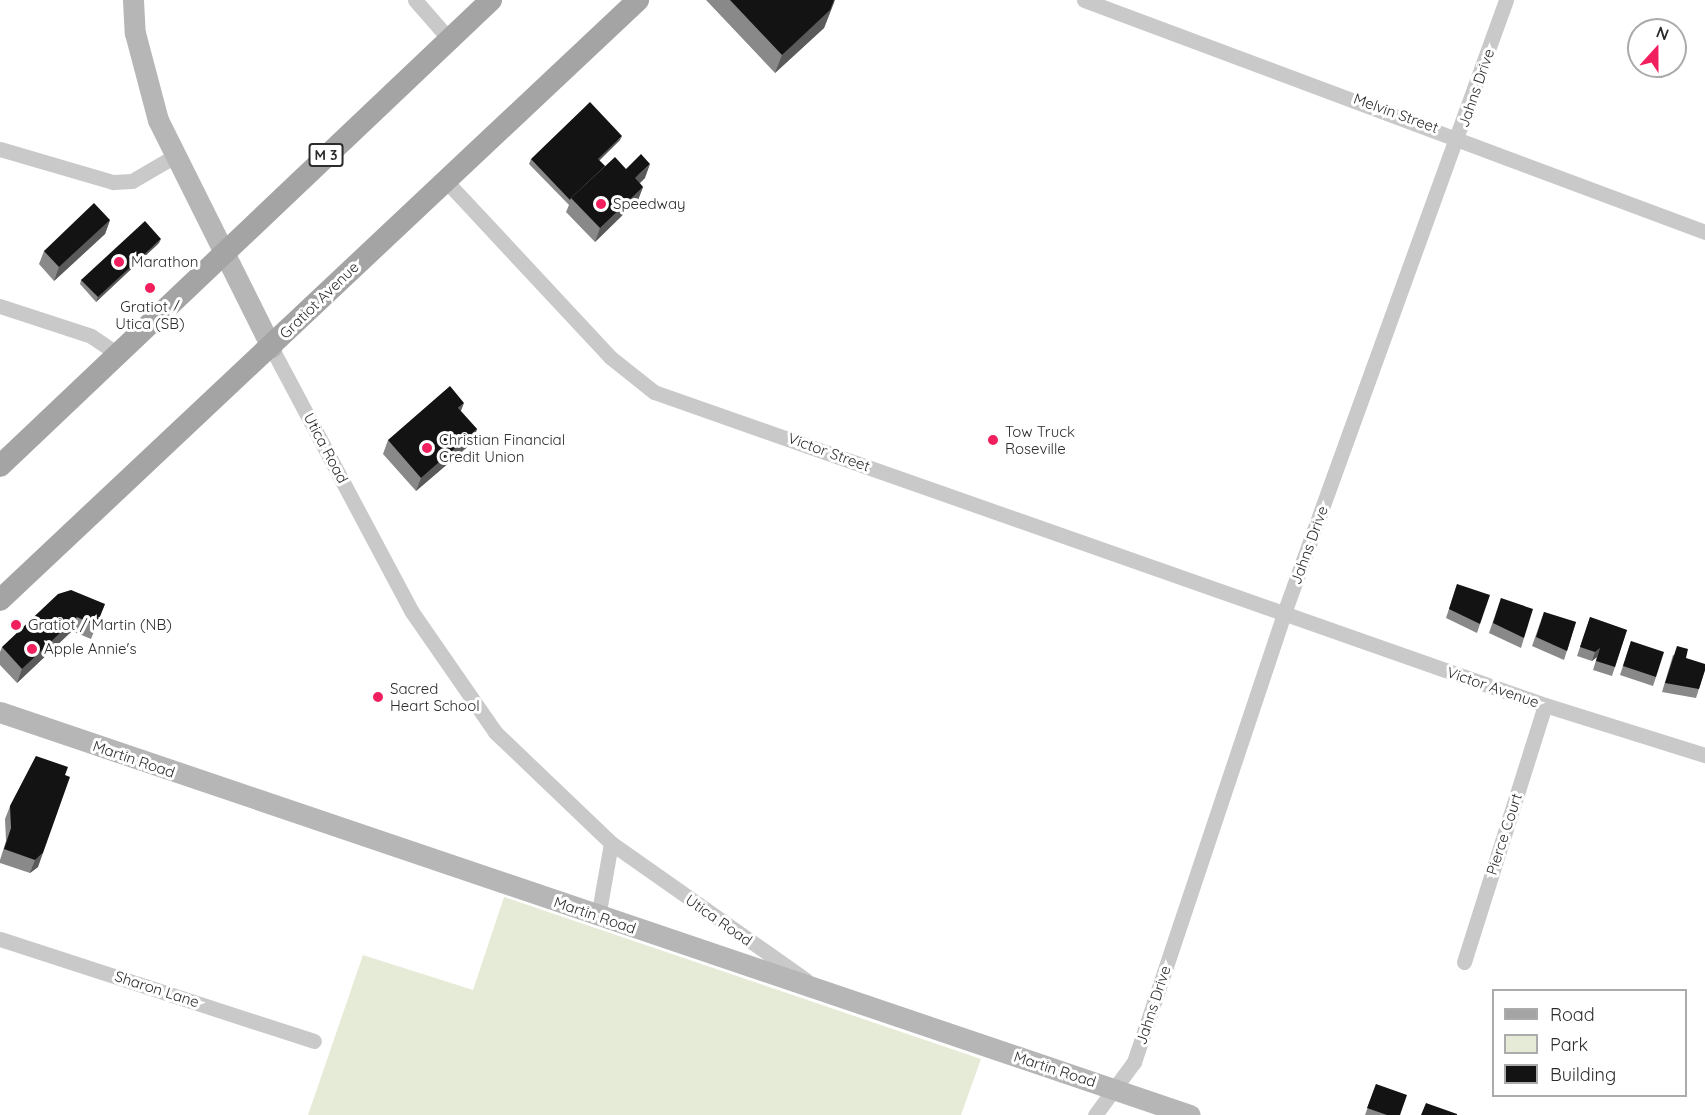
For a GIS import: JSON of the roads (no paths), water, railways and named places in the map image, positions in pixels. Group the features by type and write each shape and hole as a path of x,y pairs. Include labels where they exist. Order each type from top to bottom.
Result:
{"main road":[{"name":"M 3","path":"0,466 491,0"},
{"name":"Gratiot Avenue","path":"0,600 638,0"}],"street":[{"name":"Utica Road","path":"134,0 146,82 175,156 227,249 271,346 412,612 457,684 514,753 611,843 829,994"},
{"path":"416,0 449,39"},
{"name":"Melvin Street","path":"1084,0 1459,136 1705,231"},
{"name":"Jahns Drive","path":"1095,1115 1134,1062 1284,614 1459,136 1506,0"},
{"path":"0,148 113,182 132,181 175,156"},
{"name":"Victor Street","path":"446,181 610,357 654,392 1284,614"},
{"path":"0,306 92,336 119,355"},
{"name":"Victor Avenue","path":"1284,614 1545,705 1705,755"},
{"name":"Pierce Court","path":"1464,962 1545,705"},
{"name":"Martin Road","path":"0,712 598,917 1190,1115"},
{"path":"598,917 611,843"},
{"name":"Sharon Lane","path":"0,939 314,1041"}],"place":[{"name":"Speedway","path":"601,204"},
{"name":"Marathon","path":"119,262"},
{"name":"Gratiot / Utica (SB)","path":"150,288"},
{"name":"Tow Truck Roseville","path":"993,440"},
{"name":"Christian Financial Credit Union","path":"427,448"},
{"name":"Gratiot / Martin (NB)","path":"16,625"},
{"name":"Apple Annie's","path":"32,649"},
{"name":"Sacred Heart School","path":"378,697"}]}
